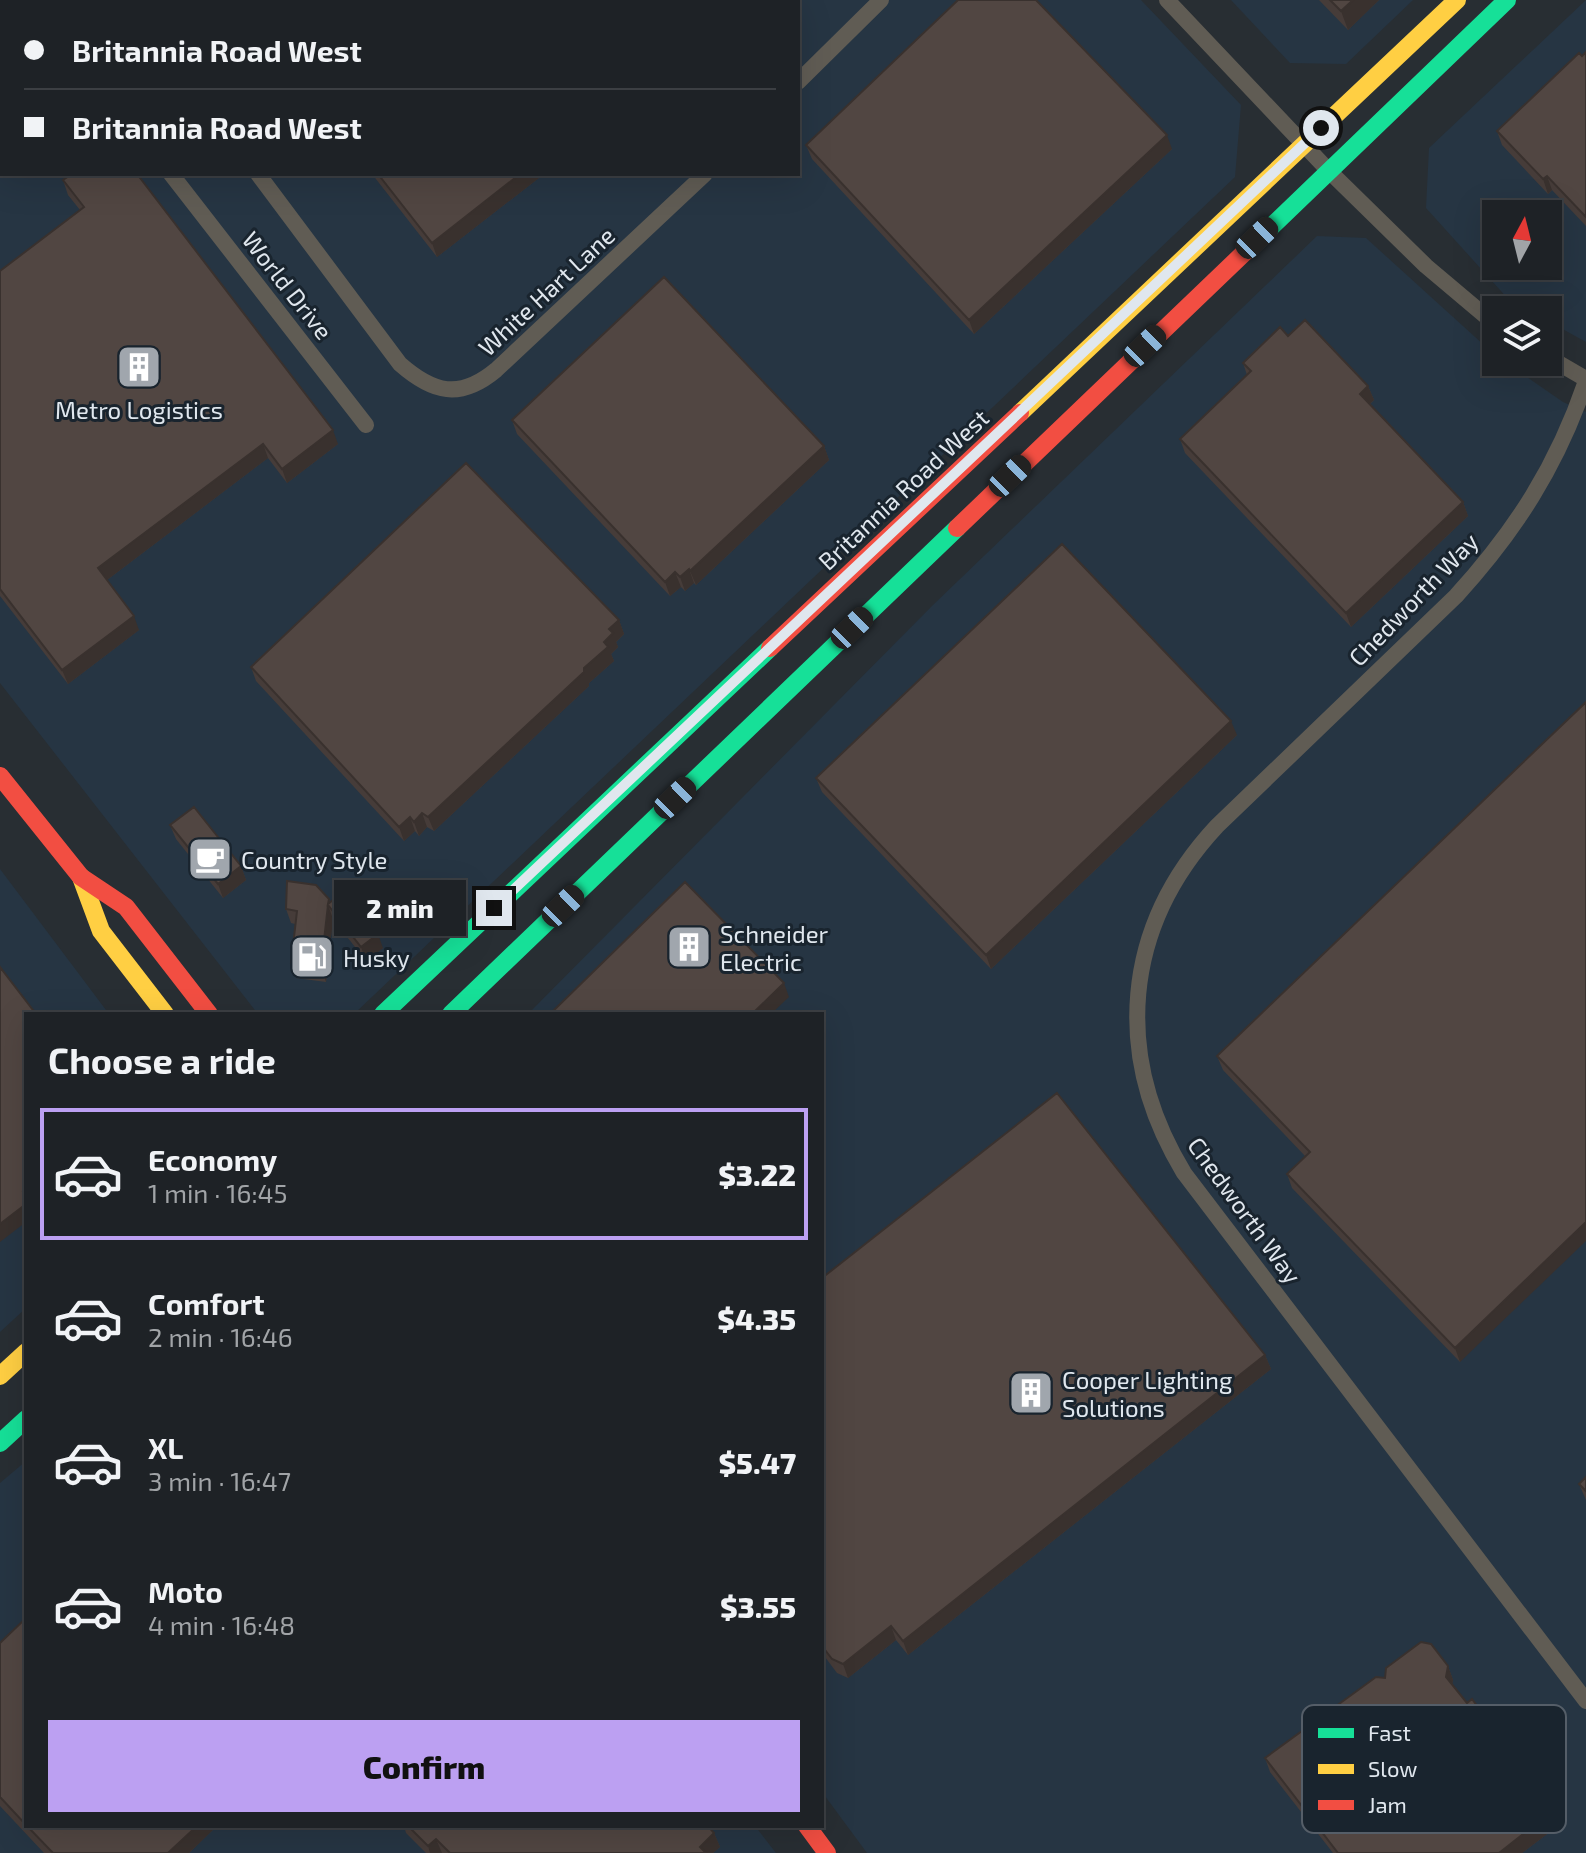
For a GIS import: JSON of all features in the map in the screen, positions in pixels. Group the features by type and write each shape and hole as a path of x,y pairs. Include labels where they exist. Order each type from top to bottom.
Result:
{"main road":[{"name":"Britannia Road West","path":"385,1012 1457,0"},
{"path":"453,1012 1507,0"},
{"path":"0,776 81,877 126,907 207,1012"},
{"path":"81,877 101,931 163,1012"},
{"path":"0,1376 24,1354"},
{"path":"0,1443 24,1421"},
{"path":"808,1828 827,1853"}],"street":[{"path":"800,80 881,0"},
{"path":"1167,0 1328,170 1426,266 1482,313"},
{"name":"World Drive","path":"173,176 366,425"},
{"name":"White Hart Lane","path":"259,176 400,364 420,382 452,389 475,384 496,370 703,176"},
{"path":"1562,365 1586,380"},
{"name":"Chedworth Way","path":"1586,380 1569,427 1541,485 1481,569 1217,826 1185,865 1157,915 1145,952 1138,990 1138,1047 1149,1100 1170,1150 1184,1173 1586,1701"}],"shaded area":[{"path":"800,0 1141,0 1241,105 1235,177 356,1012 256,1012 0,683 0,176 800,176"},
{"path":"1231,0 1413,0 1346,64 1290,63"},
{"path":"1586,0 1586,342 1562,329 1562,296 1505,296 1491,280 1562,280 1562,200 1482,200 1482,270 1426,208 1429,148"},
{"path":"1317,236 1366,238 1482,343 1482,376 1525,376 1563,402 1586,412 1586,1853 867,1853 824,1795 824,1012 530,1012 933,605"},
{"path":"0,869 107,1012 24,1012 24,1310 0,1332"},
{"path":"24,1463 24,1828 757,1828 776,1853 0,1853 0,1483"}],"building":[{"path":"958,0 1036,0 1167,135 969,320 806,145"},
{"path":"1330,0 1353,0 1341,11"},
{"path":"1586,52 1586,217 1547,176 1543,179 1497,131 1579,53 1582,56"},
{"name":"Metro Logistics","path":"69,176 139,176 333,430 282,469 263,444 98,568 134,616 62,670 0,589 0,271 84,207 63,180"},
{"path":"380,176 517,176 432,243"},
{"path":"664,277 824,446 690,571 680,577 675,572 665,582 512,420"},
{"path":"1305,320 1368,386 1360,394 1463,502 1346,613 1180,439 1251,371 1243,363 1280,327 1288,336"},
{"path":"466,463 619,620 609,629 613,633 604,642 608,647 584,668 584,672 428,817 422,813 414,822 410,817 399,827 251,667"},
{"path":"1062,544 1231,721 986,955 816,778"},
{"path":"1586,702 1586,1222 1455,1348 1287,1174 1310,1152 1217,1056"},
{"path":"194,807 241,866 218,884 170,825"},
{"path":"287,881 316,885 329,899 328,904 343,892 378,934 361,947 328,905 321,967 291,963 297,911 286,909"},
{"name":"Schneider Electric","path":"685,882 784,983 754,1012 552,1012"},
{"path":"0,967 34,1012 24,1012 24,1206 0,1224"},
{"name":"Cooper Lighting Solutions","path":"1057,1093 1265,1355 903,1641 891,1626 843,1664 832,1659 824,1649 824,1276"},
{"path":"1586,1477 1586,1491 1579,1484"},
{"path":"24,1620 24,1823 0,1797 0,1643"},
{"path":"1421,1642 1431,1644 1448,1666 1446,1677 1467,1703 1472,1699 1476,1705 1338,1705 1376,1677 1385,1678 1386,1668"},
{"path":"1302,1731 1302,1806 1265,1758"},
{"path":"29,1828 195,1828 168,1853 53,1853"},
{"path":"410,1828 710,1828 714,1833 700,1847 706,1853 450,1853 436,1839 428,1846"},
{"path":"1323,1833 1524,1833 1499,1853 1338,1853"}],"traffic: fast":[{"path":"1246,251 1507,0"},
{"path":"453,1012 957,528"},
{"path":"385,1012 770,648"},
{"path":"0,1443 24,1421"}],"traffic: slow":[{"path":"1020,413 1457,0"},
{"path":"81,877 101,931 163,1012"},
{"path":"0,1376 24,1354"}],"traffic: jam":[{"path":"957,528 1246,251"},
{"path":"770,648 1020,413"},
{"path":"0,776 81,877 126,907 207,1012"},
{"path":"808,1828 827,1853"}],"place":[{"name":"Metro Logistics","path":"139,367"},
{"name":"Country Style","path":"210,859"},
{"name":"Schneider Electric","path":"689,947"},
{"name":"Husky","path":"312,957"},
{"name":"Cooper Lighting Solutions","path":"1031,1393"}],"route":[{"path":"494,908 1321,128"}]}
